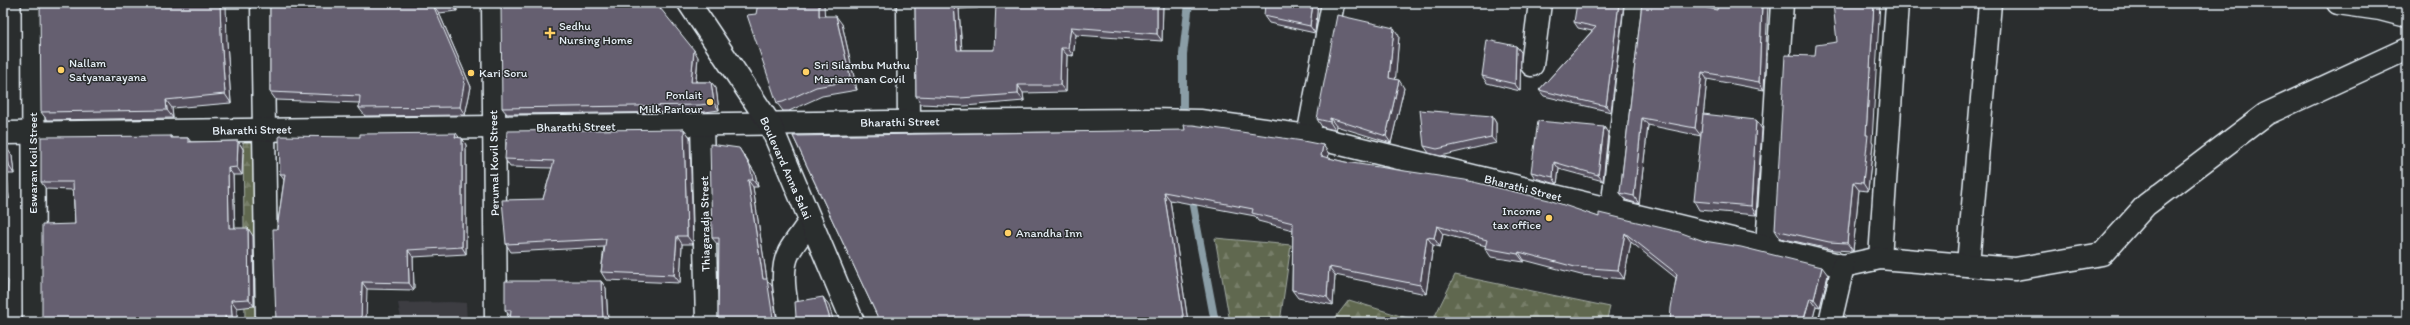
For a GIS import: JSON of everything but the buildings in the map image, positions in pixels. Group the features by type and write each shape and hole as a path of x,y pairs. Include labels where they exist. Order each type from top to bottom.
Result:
{"street":[{"name":"Eswaran Koil Street","path":"33,3 32,133 34,322"},
{"path":"262,3 267,322"},
{"name":"Perumal Kovil Street","path":"493,3 496,322"},
{"path":"908,3 909,122"},
{"path":"1308,136 1333,3"},
{"path":"1532,65 1540,3"},
{"path":"1612,210 1636,3"},
{"path":"1767,248 1782,3"},
{"path":"1880,258 1897,3"},
{"path":"1968,265 1990,3"},
{"path":"2338,3 2380,9 2407,16"},
{"name":"Boulevard Anna Salai","path":"691,4 770,124 853,322"},
{"path":"1830,322 1843,266 1880,258 2014,269 2102,254 2146,205 2266,114 2407,49"},
{"name":"Bharathi Street","path":"3,133 909,122 1149,120 1200,122 1308,136 1843,266"},
{"name":"Thiagaradja Street","path":"702,125 707,322"},
{"path":"790,322 786,301 785,276 789,253 810,221"}],"shaded area":[{"path":"398,303 466,303 467,322 393,322 393,318 401,319"}],"green space":[{"path":"265,130 259,322 245,322 243,138"},
{"path":"1215,238 1291,245 1280,322 1230,322"},
{"path":"1455,275 1610,307 1606,322 1432,322"},
{"path":"1349,300 1420,322 1332,322"}],"waterway":[{"path":"1183,120 1183,54 1189,3"},
{"path":"1191,195 1215,322"}],"place":[{"name":"Sedhu Nursing Home","path":"550,33"},
{"name":"Nallam Satyanarayana","path":"61,70"},
{"name":"Sri Silambu Muthu Mariamman Covil","path":"806,72"},
{"name":"Kari Soru","path":"471,73"},
{"name":"Ponlait Milk Parlour","path":"710,102"},
{"name":"Income tax office","path":"1549,218"},
{"name":"Anandha Inn","path":"1008,233"}]}
